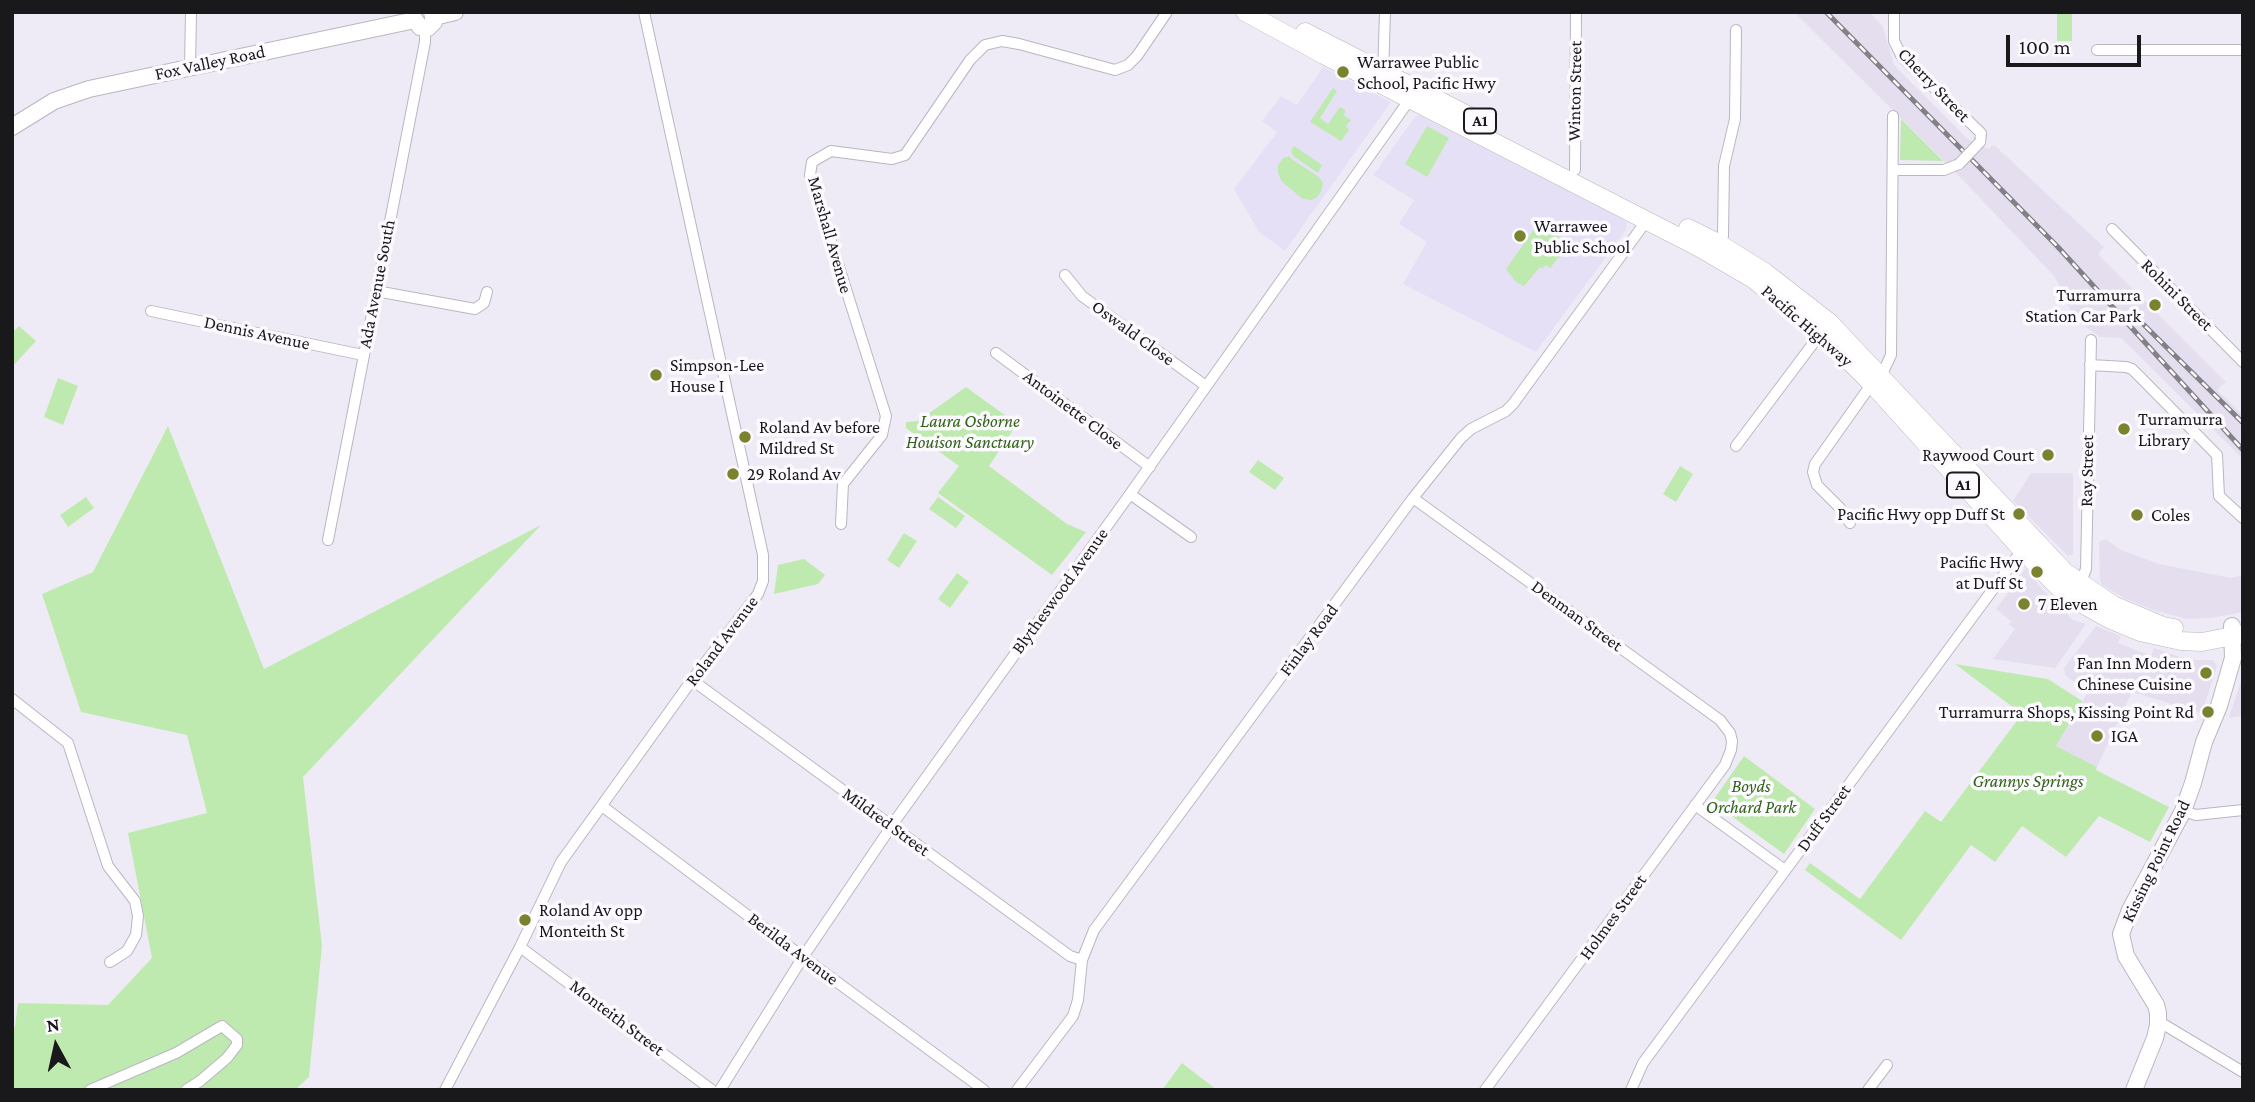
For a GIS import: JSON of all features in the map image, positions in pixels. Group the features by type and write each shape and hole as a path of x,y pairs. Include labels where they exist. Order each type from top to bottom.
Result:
{"highway":[{"name":"Pacific Highway","path":"1245,12 1575,170 1718,243 1766,273 1829,322 2022,550 2056,585 2076,591"},
{"name":"Pacific Highway","path":"1269,12 1382,78 1410,99 1647,220 1753,279 1877,379 2066,572 2076,591 2109,619 2140,632 2193,642 2238,630"}],"main road":[{"name":"Fox Valley Road","path":"12,127 51,102 79,92 455,12"},
{"name":"Kissing Point Road","path":"2158,1021 2156,1005 2126,956 2121,934 2130,910 2183,811 2204,742 2231,669 2238,630"},
{"path":"2134,1090 2155,1038 2158,1021"}],"street":[{"path":"190,68 191,12"},
{"name":"Roland Avenue","path":"448,1089 561,862 692,680 758,594 763,581 764,565 644,12"},
{"name":"Marshall Avenue","path":"841,524 843,484 882,435 886,416 810,175 812,162 831,151 892,159 905,155 970,60 985,45 1002,41 1019,44 1115,69 1128,65 1137,57 1167,12"},
{"path":"1382,78 1385,12"},
{"name":"Winton Street","path":"1575,170 1576,12"},
{"name":"Cherry Street","path":"1893,170 1944,170 1959,164 1980,142 1981,133 1902,57 1894,41 1894,12"},
{"name":"Ada Avenue South","path":"328,540 425,42 425,18"},
{"path":"1718,243 1723,236 1724,166 1735,119 1736,30"},
{"path":"2096,50 2243,50"},
{"name":"Blytheswood Avenue","path":"720,1090 803,957 892,827 1410,99"},
{"path":"1850,523 1840,508 1816,485 1814,472 1815,464 1877,379 1891,355 1893,116"},
{"name":"Finlay Road","path":"1017,1090 1073,1016 1078,1000 1082,960 1094,930 1413,498 1461,438 1513,404 1647,220"},
{"name":"Rohini Street","path":"2112,229 2243,362"},
{"name":"Oswald Close","path":"1065,275 1082,296 1206,386"},
{"path":"376,291 472,309 481,307 487,292"},
{"name":"Dennis Avenue","path":"152,311 363,355"},
{"path":"1736,446 1821,333"},
{"name":"Ray Street","path":"2076,591 2086,569 2091,340"},
{"name":"Antoinette Close","path":"996,354 1150,467"},
{"path":"2090,365 2132,369 2217,455 2219,496 2243,518"},
{"path":"1130,494 1191,537"},
{"name":"Denman Street","path":"1413,498 1720,720 1730,733 1732,741"},
{"name":"Duff Street","path":"1631,1090 1643,1063 2022,550"},
{"name":"Mildred Street","path":"692,680 1070,956 1082,960"},
{"path":"12,699 68,743 108,866 135,901 138,916 136,935 127,951 110,962"},
{"name":"Holmes Street","path":"1485,1090 1725,765 1732,741"},
{"path":"1695,805 1786,870"},
{"name":"Berilda Avenue","path":"602,806 984,1090"},
{"path":"2183,811 2196,815 2243,810"},
{"name":"Monteith Street","path":"520,947 712,1090"},
{"path":"2158,1021 2243,1072"},
{"path":"90,1090 176,1053 222,1026 237,1039 237,1045 227,1058 186,1090"},
{"path":"1868,1090 1887,1065"}],"shaded area":[{"path":"1794,12 1870,12 1883,27 1894,65 1969,140 1988,149 1994,145 2104,247 2098,254 2226,382 2217,390 2243,415 2243,459 2121,338 2100,337 2074,318 2055,277 1959,176"},
{"path":"1323,67 1391,102 1285,251 1259,232 1234,189 1277,132 1262,121 1281,96 1297,105"},
{"name":"Warrawee Public School","path":"1419,115 1627,223 1626,230 1536,352 1403,284 1427,242 1399,224 1414,200 1373,175"},
{"path":"2031,473 2073,473 2073,554 2068,556 2013,501"},
{"path":"2106,539 2121,550 2159,564 2231,578 2243,575 2243,612 2187,619 2126,599 2102,585 2100,581 2099,542"},
{"path":"2026,568 2042,589 2073,620 2086,624 2055,668 1993,659 2015,629 2009,624 2011,621 1996,609"},
{"path":"2096,626 2121,636 2118,643 2138,651 2151,655 2154,648 2189,660 2213,660 2217,666 2202,713 2132,692 2097,767 2055,746 2088,692 2066,676 2064,668"},
{"path":"2243,675 2243,716 2229,718 2229,717"}],"green space":[{"path":"2057,12 2072,12 2072,41 2057,41"},
{"path":"1333,88 1337,91 1320,118 1328,124 1340,107 1346,111 1343,115 1351,120 1346,126 1349,130 1341,141 1310,122"},
{"path":"1901,119 1943,161 1900,160"},
{"path":"1427,126 1449,138 1427,177 1405,164"},
{"path":"1294,146 1322,165 1318,173 1293,156 1291,150"},
{"path":"1290,156 1319,177 1323,183 1321,192 1312,200 1303,199 1282,182 1278,165 1283,158"},
{"path":"1541,225 1559,236 1563,252 1550,268 1546,265 1542,269 1540,267 1524,286 1516,282 1506,269 1535,228"},
{"path":"19,326 36,341 12,367 12,333"},
{"path":"58,378 78,386 63,425 44,417"},
{"name":"Laura Osborne Houison Sanctuary","path":"966,387 1017,424 989,466 1067,524 1086,532 1052,575 938,493 959,466 906,428 906,422 918,421"},
{"path":"168,426 264,669 541,525 303,777 322,946 309,1077 295,1090 12,1090 12,1029 15,1027 18,1003 108,1005 152,958 128,833 207,813 187,735 81,712 42,594 93,572"},
{"path":"1258,460 1284,478 1275,490 1249,472"},
{"path":"1680,466 1693,474 1676,502 1663,494"},
{"path":"86,497 94,508 68,527 60,515"},
{"path":"938,497 965,516 956,528 929,509"},
{"path":"904,533 917,541 899,568 887,560"},
{"path":"804,559 825,575 818,584 774,594 778,565"},
{"path":"957,573 969,582 950,608 938,599"},
{"name":"Grannys Springs","path":"1955,664 2048,679 2082,701 2056,746 2097,767 2096,770 2169,807 2150,842 2099,816 2066,857 2022,826 1995,862 1971,845 1901,940 1805,870 1810,863 1860,899 1925,811 1941,822 2022,714"},
{"name":"Boyds Orchard Park","path":"1744,756 1815,809 1784,854 1712,802"},
{"path":"1182,1063 1217,1090 1162,1090"}],"railway":[{"path":"1826,12 2057,246 2243,450"},
{"path":"2134,315 2243,423"}],"place":[{"name":"Warrawee Public School, Pacific Hwy","path":"1343,72"},
{"name":"Warrawee Public School","path":"1520,236"},
{"name":"Turramurra Station Car Park","path":"2155,305"},
{"name":"Simpson-Lee House I","path":"656,375"},
{"name":"Turramurra Library","path":"2124,429"},
{"name":"Roland Av before Mildred St","path":"745,437"},
{"name":"Raywood Court","path":"2048,455"},
{"name":"29 Roland Av","path":"733,474"},
{"name":"Pacific Hwy opp Duff St","path":"2019,514"},
{"name":"Coles","path":"2137,515"},
{"name":"Pacific Hwy at Duff St","path":"2037,572"},
{"name":"7 Eleven","path":"2024,604"},
{"name":"Fan Inn Modern Chinese Cuisine","path":"2206,673"},
{"name":"Turramurra Shops, Kissing Point Rd","path":"2208,712"},
{"name":"IGA","path":"2097,736"},
{"name":"Roland Av opp Monteith St","path":"525,920"}]}
